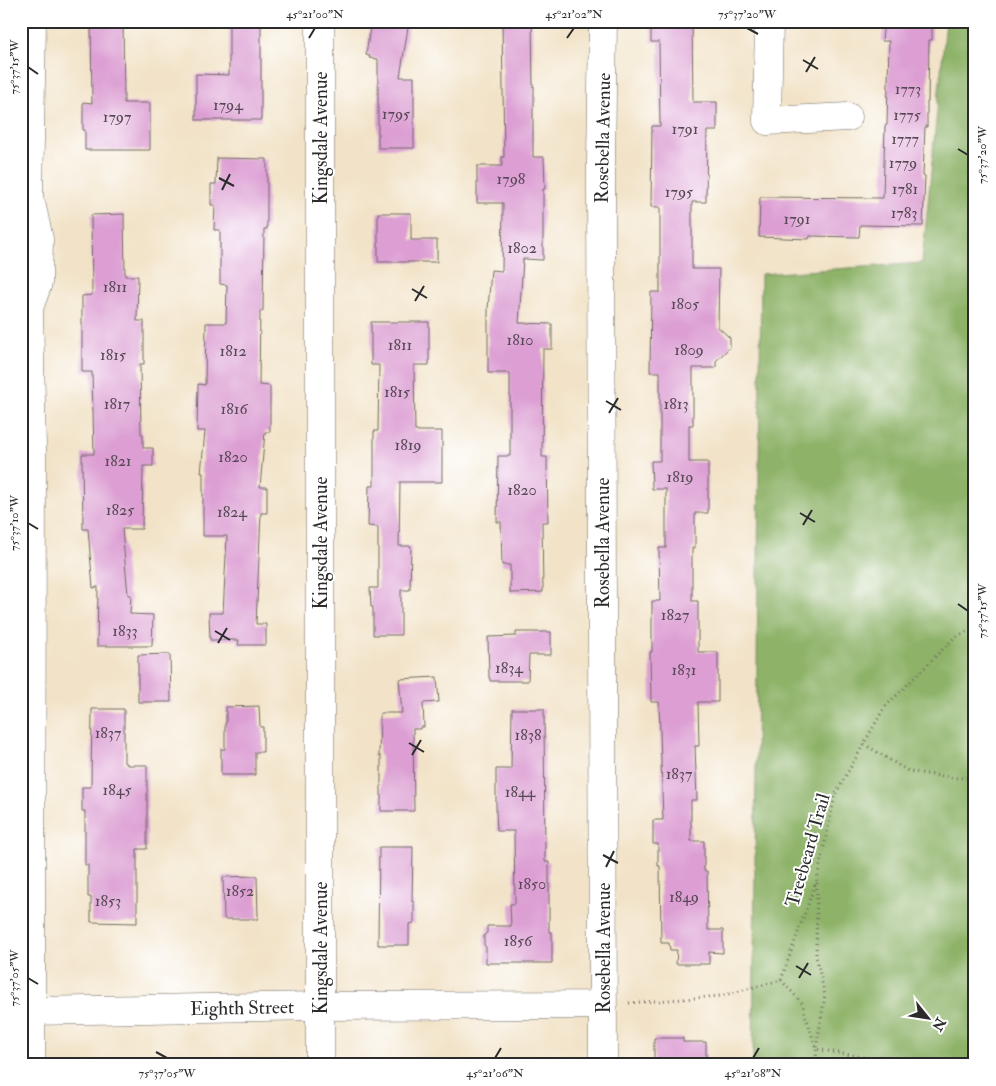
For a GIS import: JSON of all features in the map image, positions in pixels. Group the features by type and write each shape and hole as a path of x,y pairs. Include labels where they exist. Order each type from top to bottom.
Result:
{"street":[{"path":"31,1065 25,297 38,283 39,239 29,197 26,122 32,21"},
{"name":"Kingsdale Avenue","path":"320,21 320,1065"},
{"name":"Rosebella Avenue","path":"603,21 601,162 603,1065"},
{"path":"769,21 767,121 848,117"},
{"path":"21,235 29,197"},
{"name":"Eighth Street","path":"30,1011 320,1006 603,1005"}],"path":[{"name":"Treebeard Trail","path":"781,980 817,879 835,795 884,708 954,638 975,627"},
{"path":"864,744 908,771 954,778 975,777"},
{"path":"817,879 816,956 825,996 816,1049 817,1065"},
{"path":"603,1005 721,996 781,980 802,1003 816,1049"},
{"path":"816,1049 903,1064 975,1062"}],"green space":[{"path":"946,21 975,21 975,1065 753,1065 761,274 922,263"}],"building":[{"path":"91,21 123,21 124,103 150,103 150,150 85,150 83,102 92,103"},
{"path":"229,21 261,21 261,120 196,120 196,74 229,75"},
{"path":"371,21 409,21 400,77 414,77 414,148 378,148 378,59 369,58 370,56 366,55"},
{"path":"502,21 532,21 534,86 533,157 544,157 543,260 523,259 519,323 552,324 552,349 543,349 542,457 547,457 548,522 542,522 543,592 510,593 510,565 502,565 501,522 497,522 498,456 510,456 510,373 488,373 488,309 491,270 502,271 503,203 477,203 477,166 502,166 502,157 504,157"},
{"path":"651,21 692,21 693,102 717,102 717,131 707,131 706,202 692,202 692,269 719,269 718,327 730,338 730,347 716,361 716,368 693,368 693,425 689,425 689,462 708,462 708,513 695,513 695,548 692,548 692,601 698,601 698,652 718,652 718,702 698,702 699,746 695,746 697,800 691,800 691,841 704,841 704,871 707,871 708,930 723,930 723,953 709,952 709,964 676,964 677,950 670,950 669,943 661,943 660,866 658,866 658,844 653,844 653,820 663,820 659,702 651,702 650,652 652,652 652,601 660,601 659,548 666,548 666,489 652,489 651,461 660,461 660,372 650,372 651,292 660,292 660,207 651,207 652,126 660,126 659,42 651,42"},
{"path":"884,21 932,21 932,40 929,40 927,127 925,127 923,226 860,225 859,237 810,236 809,239 759,237 760,197 883,198 889,41 882,41"},
{"path":"217,158 267,159 267,229 264,229 263,311 260,311 259,385 270,386 270,432 265,432 260,487 267,487 267,513 261,513 256,624 266,624 266,645 238,645 239,640 210,640 209,613 223,613 227,536 203,536 203,473 201,473 205,431 197,431 198,384 205,385 206,323 226,323 227,285 220,284 220,230 214,230 215,205 211,205 211,184 216,184"},
{"path":"378,213 411,213 411,240 437,240 437,262 378,262"},
{"path":"124,214 125,276 138,276 137,321 144,321 144,364 140,364 141,434 143,434 143,448 153,448 153,466 143,466 142,529 122,529 128,595 131,595 130,614 153,615 152,646 97,646 98,587 93,588 88,529 83,529 82,454 94,454 92,372 82,372 82,296 92,295 91,215"},
{"path":"371,322 429,322 429,365 414,365 415,431 442,431 442,482 400,482 399,546 411,546 410,590 401,590 401,635 373,635 373,607 371,607 370,588 378,588 378,527 368,526 369,486 374,486 374,431 378,431 379,365 371,365"},
{"path":"516,632 551,632 551,655 529,655 528,681 490,681 488,637 516,636"},
{"path":"170,654 171,702 138,702 138,655"},
{"path":"437,677 439,702 423,703 424,727 413,729 414,811 381,811 380,713 402,713 399,679"},
{"path":"259,706 260,727 263,727 263,752 255,752 255,775 221,775 221,749 225,749 226,707"},
{"path":"92,709 124,709 124,763 127,763 127,765 147,765 147,849 137,849 137,923 91,922 91,897 88,897 88,865 85,865 85,811 82,811 82,787 91,787"},
{"path":"512,709 544,709 545,862 549,862 549,932 552,932 552,963 486,963 484,935 487,933 487,926 511,926 510,904 515,904 514,831 497,831 496,813 496,769 511,769"},
{"path":"379,847 413,847 412,902 414,902 414,923 409,924 409,945 378,945"},
{"path":"257,876 258,919 224,919 223,877"},
{"path":"654,1038 683,1038 683,1042 706,1042 706,1065 654,1065"}]}
